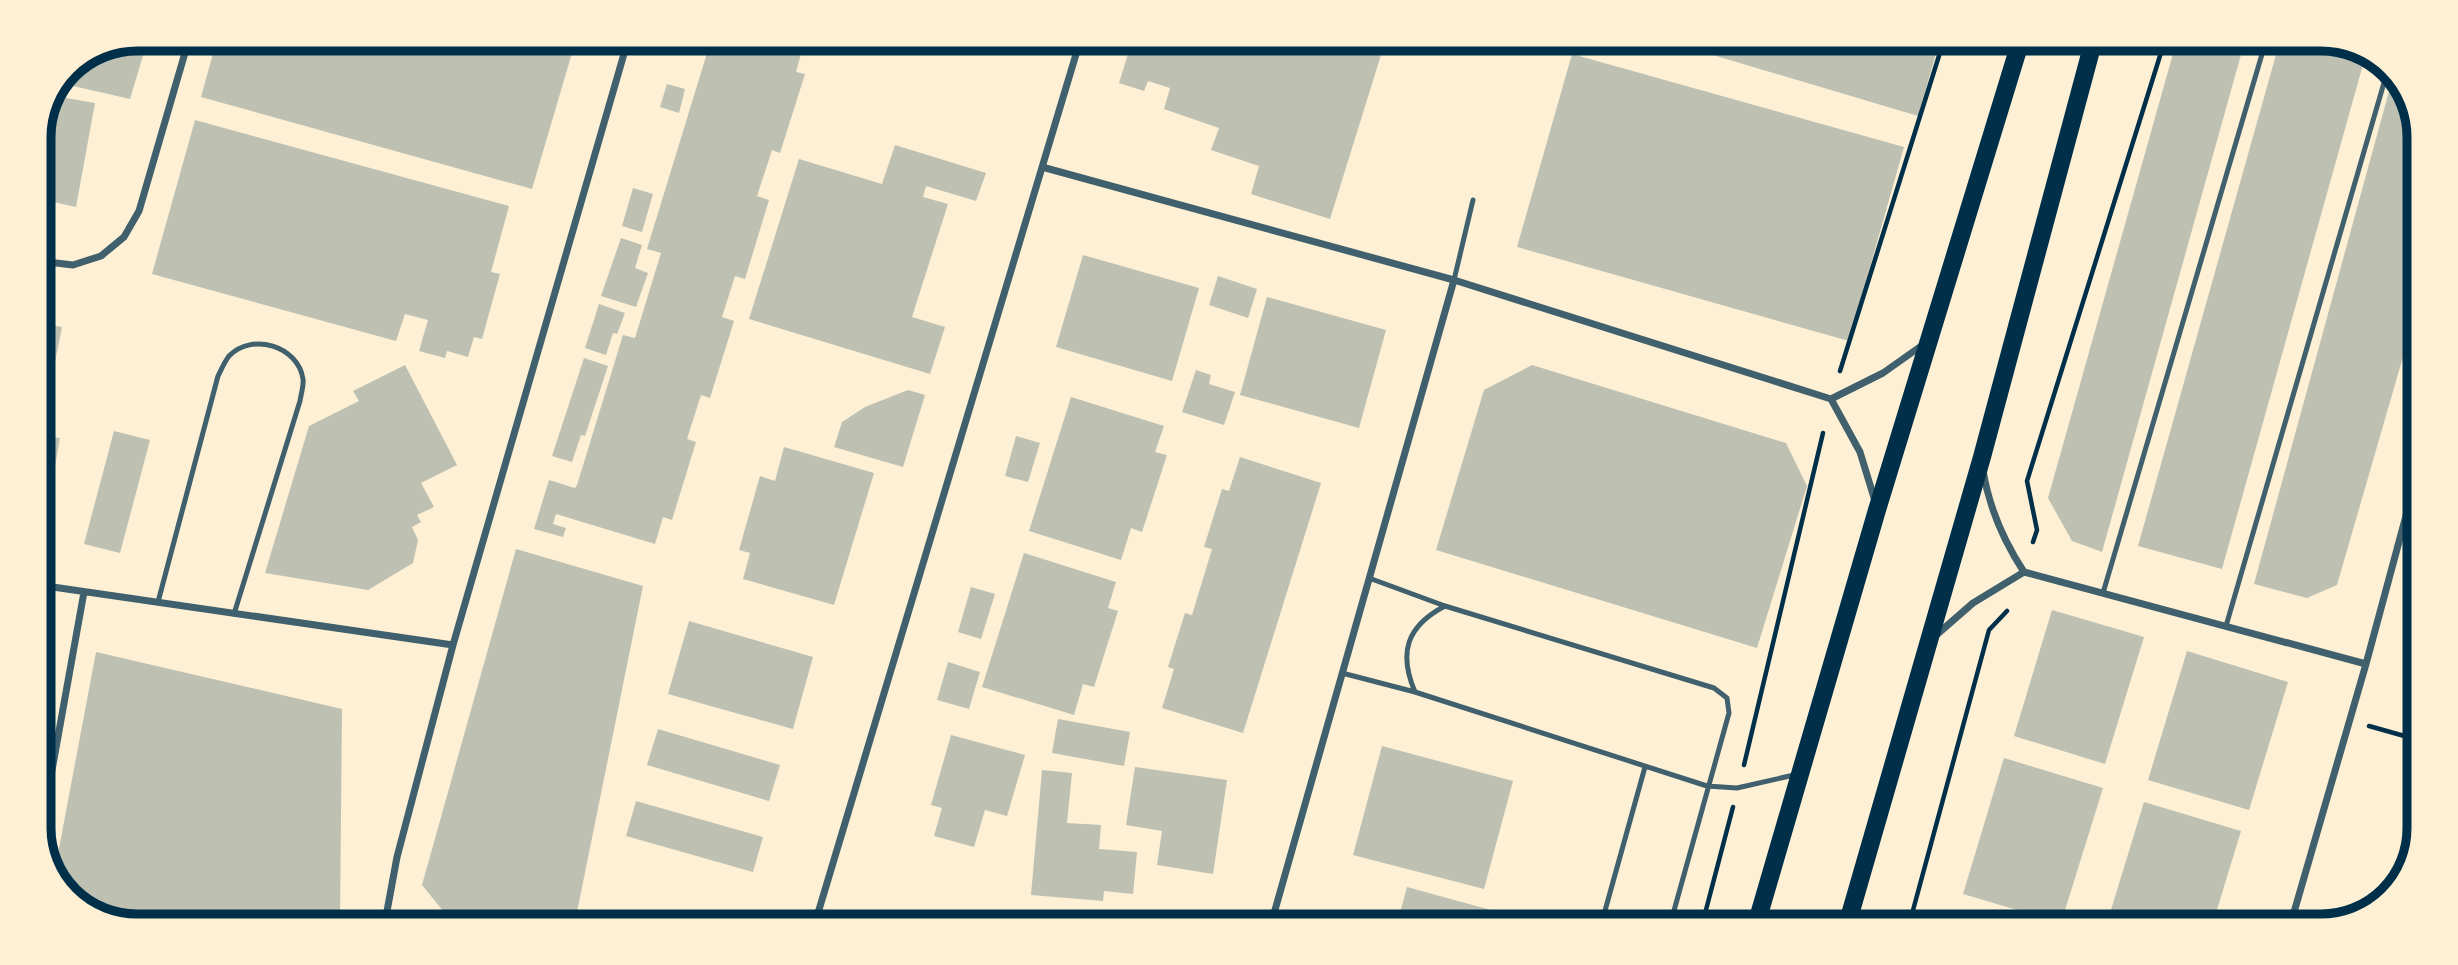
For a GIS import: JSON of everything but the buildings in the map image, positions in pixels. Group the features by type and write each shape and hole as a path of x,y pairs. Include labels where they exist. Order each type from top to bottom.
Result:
{"main road":[{"path":"1759,914 1877,510 2018,51"},
{"path":"1850,914 1982,457 2091,51"}],"street":[{"path":"51,262 73,265 102,256 124,237 139,211 186,51"},
{"path":"386,914 397,857 453,645 625,51"},
{"path":"818,914 1077,51"},
{"path":"1042,167 1454,281 1831,399 1860,452 1877,510"},
{"path":"1274,914 1454,281"},
{"path":"1831,399 1883,373 1930,340"},
{"path":"1982,457 1986,488 1994,517 2007,546 2024,572 2366,664"},
{"path":"2293,914 2407,512"},
{"path":"1929,642 1973,603 2024,572"},
{"path":"51,587 453,645"},
{"path":"51,776 84,592"}],"lane":[{"path":"2104,593 2263,51"},
{"path":"2226,626 2385,80"},
{"path":"1454,281 1473,200"},
{"path":"158,602 218,376 230,356 250,344 273,345 292,357 303,378 300,401 234,614"},
{"path":"1369,578 1445,606 1721,692 1727,698 1729,713 1673,914"},
{"path":"1415,692 1407,672 1406,651 1413,632 1426,616 1445,606"},
{"path":"1342,673 1415,692 1707,786 1738,788 1801,773"},
{"path":"1604,914 1645,767"}],"path":[{"path":"1705,914 1738,788 1831,399 1940,51"},
{"path":"1912,914 1989,630 2011,607 2037,530 2027,481 2161,51"},
{"path":"2349,721 2407,737"}]}
